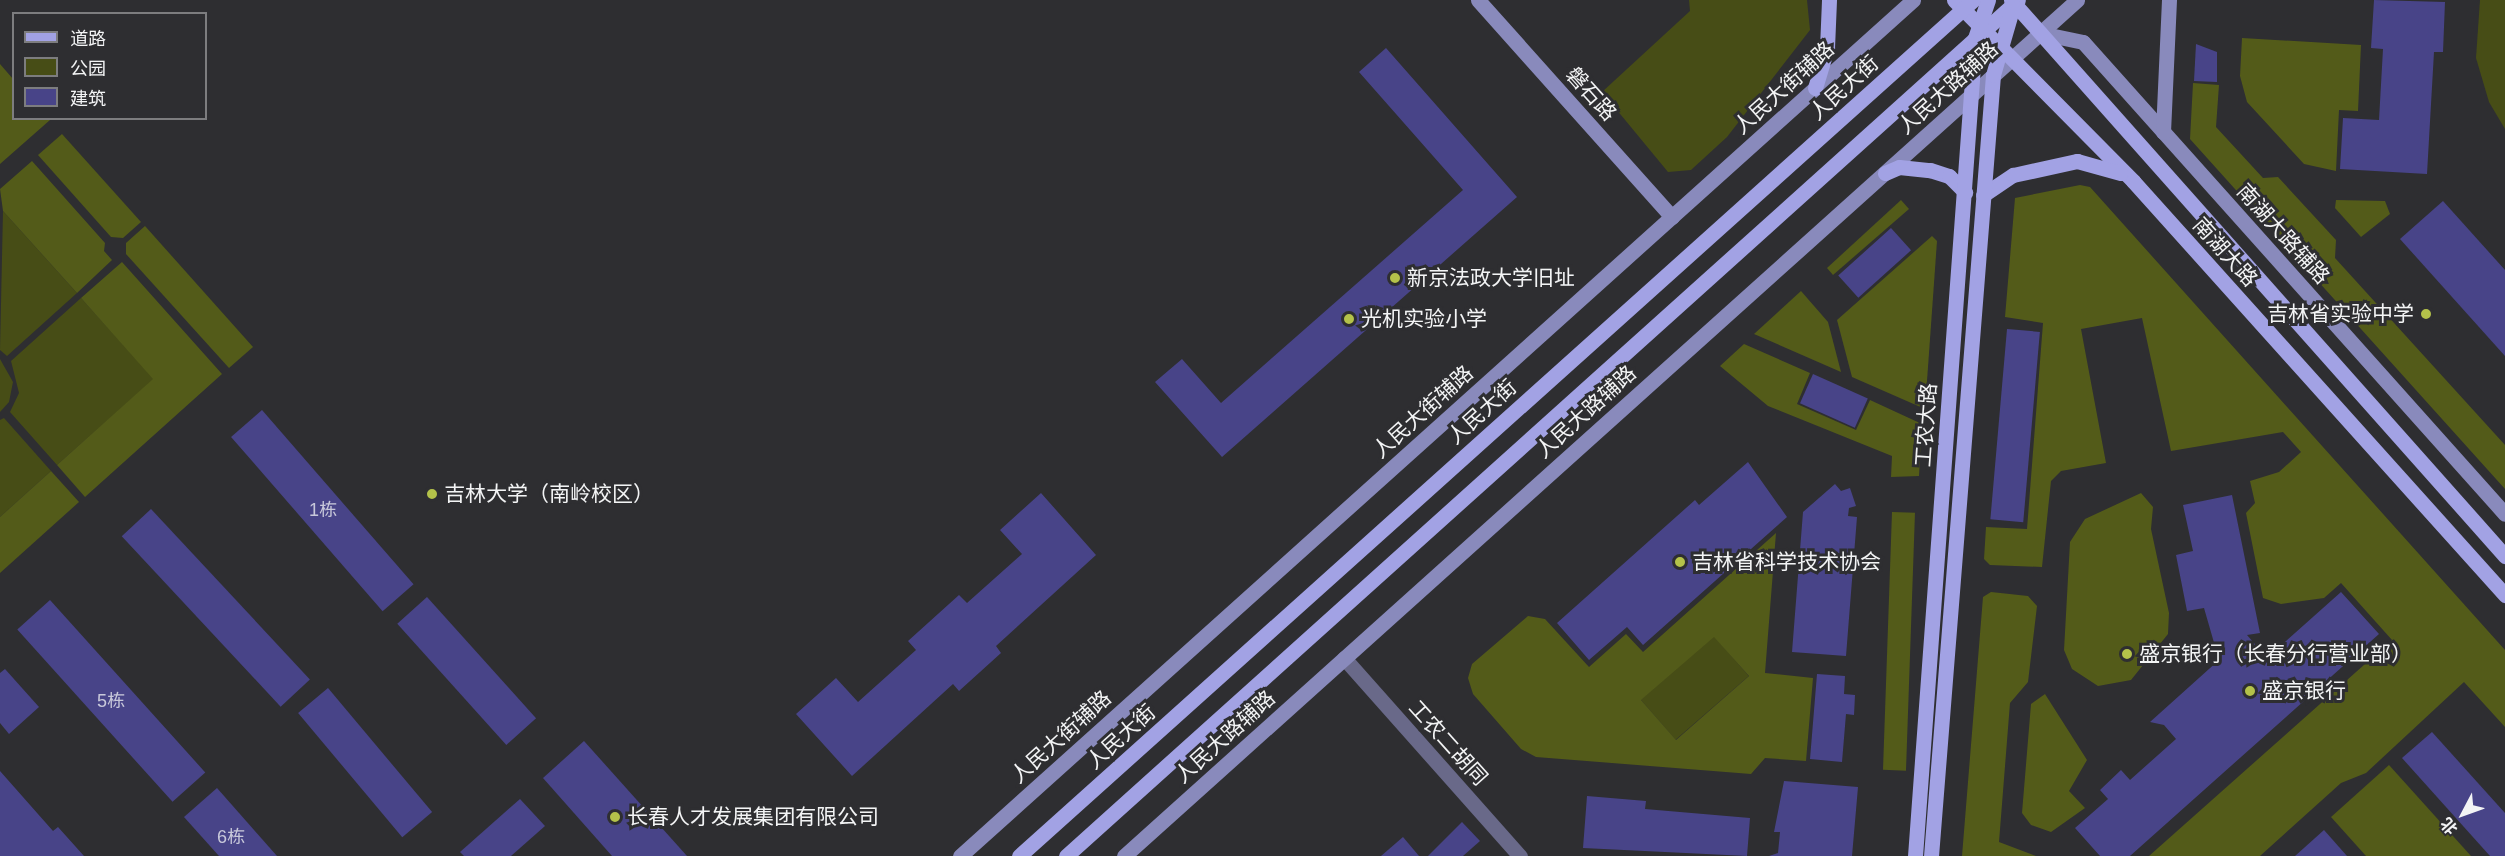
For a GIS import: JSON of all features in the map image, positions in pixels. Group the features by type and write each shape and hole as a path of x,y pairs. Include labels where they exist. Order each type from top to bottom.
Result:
{"main road":[{"name":"磐石路","path":"1478,0 1672,217"},
{"path":"1815,88 1828,42 1829,0"},
{"name":"人民大街辅路","path":"960,856 1913,0"},
{"name":"工农大路","path":"1915,856 1971,95 1979,31 1988,0"},
{"name":"人民大路辅路","path":"1124,856 2077,0"},
{"path":"2163,132 2169,0"},
{"path":"1066,856 2014,1"},
{"name":"工农大路","path":"1931,856 1993,75 1999,46 2014,1"},
{"name":"南湖大路","path":"2014,1 2505,556"},
{"name":"南湖大路","path":"1963,3 1979,31 1999,46 2133,181 2505,595"},
{"name":"人民大街","path":"1019,856 1963,3"},
{"name":"南湖大路辅路","path":"2040,33 2083,42 2505,514"},
{"path":"1983,195 2013,175 2077,160 2109,166 2133,181"},
{"path":"1885,172 1899,167 1929,170 1949,176 1965,192"}],"street":[{"name":"工农二胡同","path":"1344,658 1520,856"}],"green space":[{"path":"1689,0 1807,0 1810,30 1727,137 1691,170 1668,172 1602,92 1690,11"},
{"path":"2480,0 2505,0 2505,129 2489,102 2476,58"},
{"path":"2242,38 2361,45 2358,111 2339,110 2336,171 2304,164 2247,102 2240,76"},
{"path":"0,64 12,78 12,120 50,120 0,164"},
{"path":"2193,83 2219,85 2216,127 2263,178 2278,177 2336,240 2335,258 2505,445 2505,489 2190,139"},
{"path":"62,134 141,222 123,238 111,237 38,155"},
{"path":"32,161 105,243 104,251 112,260 77,293 3,211 0,189"},
{"path":"2080,185 2090,187 2505,650 2505,727 2464,682 2366,773 2341,783 2260,856 2149,856 2392,640 2341,583 2324,598 2281,604 2263,598 2246,513 2255,503 2250,481 2279,472 2301,452 2283,432 2171,451 2142,318 2081,329 2106,463 2061,471 2051,481 2042,567 1990,565 1984,559 1986,527 2027,529 2043,323 2005,317 2015,198"},
{"path":"1901,200 1909,209 1833,275 1827,268"},
{"path":"2336,200 2385,201 2390,214 2361,237 2335,208"},
{"path":"3,211 77,293 7,356 0,350"},
{"path":"145,226 253,347 229,368 126,254 126,243"},
{"path":"1932,236 1937,241 1925,409 1852,377 1837,320"},
{"path":"122,262 222,374 85,497 57,465 153,379 81,298"},
{"path":"1801,291 1828,322 1841,372 1754,334"},
{"path":"81,298 154,379 57,465 10,412 19,393 11,361"},
{"path":"1744,344 1810,373 1797,404 1856,430 1870,400 1922,424 1919,476 1891,477 1892,456 1768,406 1720,366"},
{"path":"0,359 13,382 9,402 0,412"},
{"path":"4,418 51,471 0,517 0,420"},
{"path":"51,471 79,502 0,573 0,517"},
{"path":"2141,493 2153,507 2151,529 2169,613 2168,634 2131,680 2098,686 2072,669 2064,650 2070,542 2085,519"},
{"path":"1892,512 1915,513 1906,771 1883,770"},
{"path":"1776,533 1765,673 1813,678 1806,761 1765,758 1751,774 1536,757 1521,749 1473,694 1468,678 1472,664 1528,616 1545,619 1589,667 1626,634 1643,652","holes":["1714,637 1749,676 1676,740 1641,700"]},
{"path":"1991,592 2028,596 2037,606 2028,682 2010,703 1999,842 2036,856 1962,856 1983,597"},
{"path":"1714,636 1749,676 1676,740 1641,700"},
{"path":"2045,694 2087,760 2069,791 2085,808 2051,832 2031,825 2022,813 2031,704"},
{"path":"2389,765 2471,856 2366,856 2331,817"}],"building":[{"path":"2374,0 2445,2 2443,52 2434,52 2427,174 2340,169 2343,118 2379,120 2383,49 2371,48"},
{"path":"2196,44 2217,52 2217,82 2194,81"},
{"name":"新京法政大学旧址","path":"1386,48 1517,197 1222,457 1155,382 1182,359 1221,403 1463,190 1359,72"},
{"path":"2443,201 2505,270 2505,356 2400,239"},
{"path":"1891,228 1911,250 1858,298 1838,276"},
{"path":"2007,329 2040,332 2023,522 1990,519"},
{"path":"1813,374 1868,398 1855,428 1800,403"},
{"path":"262,410 414,584 383,611 231,437"},
{"name":"吉林省科学技术协会","path":"1748,462 1787,517 1643,645 1627,627 1589,660 1557,623 1695,500 1699,505"},
{"path":"1835,484 1841,491 1850,488 1856,506 1849,508 1848,516 1857,517 1846,656 1792,652 1803,512"},
{"path":"1041,493 1096,555 996,646 1001,653 959,691 953,684 852,776 796,714 836,678 858,702 916,650 908,641 959,595 967,603 1022,554 1000,530"},
{"name":"盛京银行","path":"2232,495 2260,633 2247,635 2267,658 2341,592 2379,634 2130,856 2100,856 2075,828 2108,799 2100,790 2121,770 2130,780 2176,739 2164,725 2150,722 2219,660 2204,608 2187,611 2176,555 2193,551 2183,505"},
{"path":"151,509 310,679 281,707 122,536"},
{"path":"427,597 536,718 506,745 397,624"},
{"path":"50,600 205,772 173,802 17,629"},
{"path":"5,669 39,707 9,734 0,723 0,673"},
{"path":"1817,674 1845,676 1844,694 1855,695 1854,715 1846,714 1842,762 1810,759"},
{"path":"328,688 432,812 402,837 298,713"},
{"path":"2432,732 2505,813 2505,856 2490,856 2402,758"},
{"name":"长春人才发展集团有限公司","path":"584,741 687,856 612,856 543,778"},
{"path":"0,771 53,831 58,827 84,856 0,856"},
{"path":"1784,781 1858,787 1852,856 1769,856 1778,853 1780,832 1774,832"},
{"path":"217,788 277,856 219,856 184,817"},
{"path":"1587,796 1646,801 1645,809 1750,818 1747,856 1583,848"},
{"path":"520,799 545,826 511,856 464,856 460,852"},
{"path":"1462,822 1480,841 1463,856 1428,856"},
{"path":"2324,830 2347,856 2295,856"},
{"path":"1403,837 1419,856 1381,856"}],"place":[{"name":"新京法政大学旧址","path":"1395,278"},
{"name":"吉林省实验中学","path":"2426,314"},
{"name":"光机实验小学","path":"1349,319"},
{"name":"吉林大学（南岭校区）","path":"432,494"},
{"name":"吉林省科学技术协会","path":"1680,562"},
{"name":"盛京银行（长春分行营业部）","path":"2127,654"},
{"name":"盛京银行","path":"2250,691"},
{"name":"长春人才发展集团有限公司","path":"615,817"}]}
